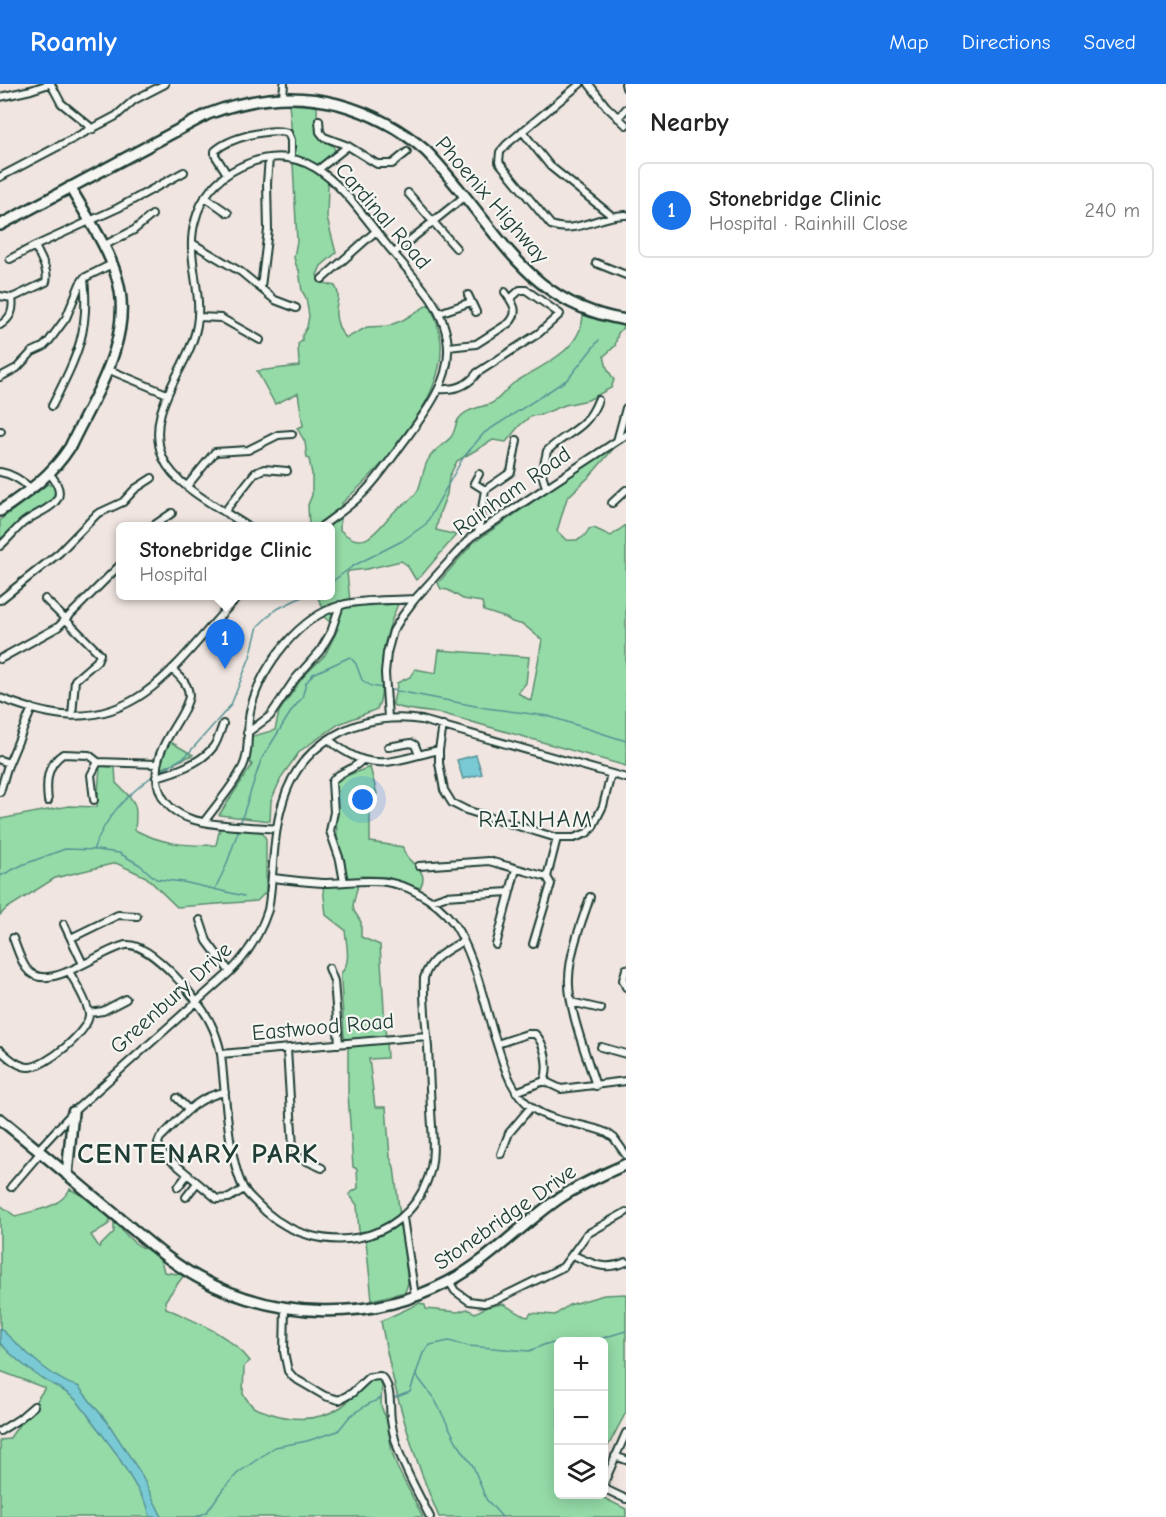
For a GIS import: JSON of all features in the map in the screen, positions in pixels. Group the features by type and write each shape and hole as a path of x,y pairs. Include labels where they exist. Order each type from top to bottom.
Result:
{"street":[{"path":"0,97 50,84 61,103 93,129"},
{"path":"0,177 93,129 116,116 134,100 165,84"},
{"path":"283,98 284,84"},
{"path":"580,84 502,149 499,162 546,221 558,228 626,215"},
{"path":"589,84 626,125"},
{"name":"Phoenix Highway","path":"0,225 208,114 241,104 283,98 329,102 349,107 380,120 427,153 521,266 548,290 587,310 626,320"},
{"path":"618,118 626,109"},
{"path":"319,120 321,135 348,146 382,166 397,161 407,152"},
{"path":"227,174 215,155 215,151 239,138 254,134 282,131 288,133 291,140 291,159"},
{"path":"522,131 550,166 612,216"},
{"path":"319,169 348,146"},
{"path":"261,287 267,236 269,158"},
{"name":"Cardinal Road","path":"241,522 188,486 169,468 161,451 158,430 167,394 192,343 198,316 192,243 194,222 215,184 227,174 257,160 269,158 291,159 319,169 340,186 426,293 440,314 445,328 448,347 446,371 440,389 423,417 367,490 327,522"},
{"path":"10,259 118,208 184,172"},
{"path":"0,511 50,474 70,447 118,343 122,313 119,286 103,246 70,188"},
{"path":"408,193 456,248"},
{"path":"393,253 465,196"},
{"path":"206,197 228,213"},
{"path":"103,246 134,230 152,214"},
{"path":"322,279 376,231"},
{"path":"192,243 232,266 276,300 296,308"},
{"path":"0,296 12,297 46,282 48,278 46,269 35,246"},
{"path":"596,263 626,274"},
{"path":"0,377 17,368 32,352 49,341 66,318 84,278 112,264"},
{"path":"52,406 79,350 87,309 84,278"},
{"path":"440,389 454,388 471,382 477,373 558,318 559,313 526,290 520,291 510,299"},
{"path":"448,347 476,345 509,323 515,314 514,306 505,292"},
{"path":"468,295 476,312"},
{"path":"0,325 11,315 14,305 12,297"},
{"path":"440,314 471,302"},
{"path":"198,316 221,318 260,340"},
{"path":"107,369 167,394"},
{"path":"546,487 542,474 547,451 582,426 591,417 598,400"},
{"path":"617,441 626,408"},
{"path":"188,486 215,452 248,450 278,435 292,434"},
{"name":"Rainham Road","path":"388,718 385,673 387,653 393,632 415,599 465,543 626,435"},
{"path":"478,533 485,490 511,472 517,440"},
{"path":"225,511 255,473 264,469 287,471"},
{"path":"0,472 18,478 32,489"},
{"path":"0,546 24,523 57,500 60,494 59,488 50,474"},
{"path":"479,474 474,483 485,490"},
{"path":"0,600 58,553 97,514 123,502 135,489 152,478"},
{"path":"612,503 626,490"},
{"path":"159,522 172,513"},
{"path":"0,659 49,633 66,620 116,569"},
{"path":"45,599 100,654 97,661 75,680 72,716"},
{"path":"204,822 243,766 254,697 273,658 309,622 340,605 415,599"},
{"path":"0,698 32,708 72,716 90,715 127,704 155,685 172,669 235,600"},
{"path":"247,733 270,716 295,680 320,651 331,632 340,605"},
{"path":"172,669 186,685 189,696 185,708 161,751 157,764 156,777 160,793 169,806 184,817 204,822 277,829"},
{"path":"0,792 2,780 32,708"},
{"name":"Greenbury Drive","path":"11,1187 73,1112 230,972 247,953 263,925 268,910 282,803 291,781 310,755 329,739 360,723 388,718 422,720 626,778"},
{"path":"156,777 177,770 209,752 223,724"},
{"path":"443,725 439,763 444,790 455,805 557,838 574,838 587,833 592,828 603,806 611,774"},
{"path":"329,739 361,761 385,763 439,750"},
{"path":"388,747 411,743 415,745 419,755"},
{"path":"48,801 48,774 59,756 67,753 89,755 98,762 157,764"},
{"path":"0,760 9,763"},
{"path":"344,882 340,860 330,831 334,818 333,779 354,768 361,761"},
{"path":"94,800 92,771 98,762"},
{"path":"547,877 557,838"},
{"path":"419,866 489,861 547,877 551,884 533,944"},
{"path":"496,945 516,868"},
{"path":"273,878 322,883 388,882 410,889 431,901 455,925 463,941 509,1079 516,1092 531,1107 549,1117 608,1133 626,1155"},
{"path":"431,901 446,896 509,892"},
{"path":"590,897 570,964 568,981 571,1002 596,1086"},
{"path":"71,938 118,915 137,916"},
{"path":"200,920 207,941 230,972"},
{"path":"64,924 83,964"},
{"path":"13,938 26,969 34,975 47,978 124,945 140,947 152,954 197,1001 211,1023 221,1054 234,1157 244,1190 275,1220 288,1228 331,1239 367,1236 387,1228 403,1218 421,1194 432,1167 423,987 427,969 441,954 463,941"},
{"path":"329,968 334,981 339,1044"},
{"path":"626,969 623,980 626,987"},
{"path":"0,1050 19,1064 39,1065 57,1054 81,1031 86,1025 89,1013 69,970"},
{"path":"89,1013 103,1011 126,999"},
{"path":"571,1002 601,1009"},
{"path":"497,1044 527,1034 536,1035 547,1063 547,1075 544,1081 516,1092"},
{"name":"Eastwood Road","path":"221,1054 427,1036"},
{"path":"601,1047 626,1054"},
{"path":"287,1048 293,1148 300,1158 322,1168"},
{"path":"544,1081 561,1089 626,1081"},
{"path":"225,1092 205,1097 160,1138 158,1143 161,1152 217,1199 223,1200 244,1190"},
{"path":"177,1098 189,1110"},
{"path":"501,1154 509,1133 531,1107"},
{"path":"67,1174 73,1112"},
{"name":"Stonebridge Drive","path":"0,1119 158,1249 198,1278 248,1299 285,1308 314,1311 362,1309 415,1296 449,1281 483,1260 557,1200 581,1185 626,1164"},
{"path":"178,1187 187,1175"},
{"path":"186,1197 197,1183"},
{"path":"449,1281 455,1291 469,1301 491,1302 563,1267 587,1234 626,1212"},
{"path":"403,1218 415,1296"},
{"path":"573,1255 600,1267 617,1266 626,1262"},
{"path":"285,1308 284,1352 288,1371 294,1378 332,1399 344,1398 369,1377 380,1376 387,1383 391,1420 399,1455 430,1517"},
{"path":"0,1431 34,1406"},
{"path":"626,1433 605,1479 605,1487 626,1499"},
{"path":"615,1456 626,1460"}],"green space":[{"path":"289,104 317,106 318,130 323,139 335,150 334,155 320,165 328,184 327,218 336,253 321,266 317,275 320,282 335,286 337,289 336,318 342,333 347,338 367,327 388,326 403,320 429,304 437,323 441,343 440,365 433,387 422,409 392,452 342,503 340,530 349,537 364,540 413,497 418,490 428,460 451,437 461,416 468,411 494,402 514,383 558,356 575,339 581,328 583,315 625,326 618,333 615,346 604,356 607,368 614,380 611,388 588,400 531,416 506,442 493,440 457,461 449,477 447,494 436,530 456,535 422,575 416,580 407,565 401,561 349,571 347,573 350,601 324,610 319,600 335,600 335,522 309,522 308,505 312,495 312,474 305,442 297,428 303,426 298,393 275,404 257,371 299,366 298,344 302,341 309,316 294,257 297,241 294,157"},
{"path":"614,446 589,477 567,498 557,531 566,540 574,540 582,538 589,529 594,528 611,536 626,525 626,766 444,714 410,710 393,705 397,683 410,677 415,669 436,673 439,650 529,657 526,683 518,693 531,701 542,640 524,625 484,611 482,602 463,599 448,590 441,589 438,583 473,543"},
{"path":"48,484 56,491 51,501 0,539 0,520"},
{"path":"398,604 384,648 381,692 377,709 339,724 300,751 282,776 271,801 270,821 219,815 252,765 247,758 250,737 275,730 279,712 302,678 325,655 338,629 323,616 341,607"},
{"path":"169,741 193,755 161,769 161,761"},
{"path":"100,766 115,767 116,783 128,795 136,808 135,830 145,835 174,843 216,845 220,828 262,832 266,839 266,892 257,901 177,907 146,877 116,863 55,878 0,915 0,819 69,806 97,807"},
{"path":"370,767 377,794 370,795 370,842 403,847 408,858 423,876 420,888 387,877 360,876 353,905 361,922 361,937 380,945 387,1058 369,1059 375,1107 386,1107 390,1157 394,1167 408,1283 405,1292 372,1300 365,1231 359,1232 357,1205 349,1194 358,1188 357,1169 353,1167 348,1094 348,1047 344,1036 341,981 341,973 347,958 345,930 326,915 323,887 345,885 337,835 335,780"},
{"path":"70,1189 112,1213 109,1224 91,1235 99,1247 114,1232 114,1222 135,1243 156,1255 164,1272 184,1275 165,1301 166,1308 222,1336 242,1352 250,1361 244,1366 243,1394 255,1408 288,1418 315,1418 341,1407 371,1380 377,1379 382,1383 381,1406 387,1421 392,1452 397,1467 423,1517 0,1517 0,1440 9,1439 45,1388 0,1371 0,1205 15,1216 53,1205 60,1201"},
{"path":"626,1294 626,1412 608,1446 608,1337 554,1337 554,1499 606,1499 626,1509 626,1517 439,1517 404,1421 381,1321 420,1303 425,1305 426,1309 458,1312 467,1309 475,1313 487,1307 503,1304 528,1317 531,1313 555,1315 569,1305 604,1295"}],"water":[{"path":"476,755 482,774 463,779 457,760"},
{"path":"0,1328 48,1371 78,1386 108,1423 140,1472 162,1517 150,1517 147,1505 116,1453 78,1402 32,1372 9,1352 0,1343"}],"waterway":[{"path":"335,579 353,566 402,541 426,524 463,458 484,433 568,379 599,340"},
{"path":"159,772 186,756 231,705 250,657 258,626 275,610 296,600"},
{"path":"240,824 261,760 302,698 306,683 313,674 350,657 356,664 362,680 371,686 383,688"},
{"path":"387,689 486,708 548,716 626,741"},
{"path":"93,850 104,826 118,807 155,774"},
{"path":"215,889 239,829"},
{"path":"0,876 65,849 97,850 119,853 140,865 156,879 183,882 244,896"},
{"path":"606,1337 626,1331"},
{"path":"391,1399 410,1392 423,1353 430,1345 449,1341 468,1346 529,1351 554,1343"},
{"path":"416,1375 435,1400 456,1441 473,1466 486,1499 502,1517"},
{"path":"196,1517 207,1512 238,1473 275,1447 307,1441 338,1431 350,1416 381,1398"}],"place":[{"name":"Stonebridge Clinic","path":"225,669"}],"district":[{"name":"RAINHAM","path":"536,819"},
{"name":"CENTENARY PARK","path":"198,1154"}]}
